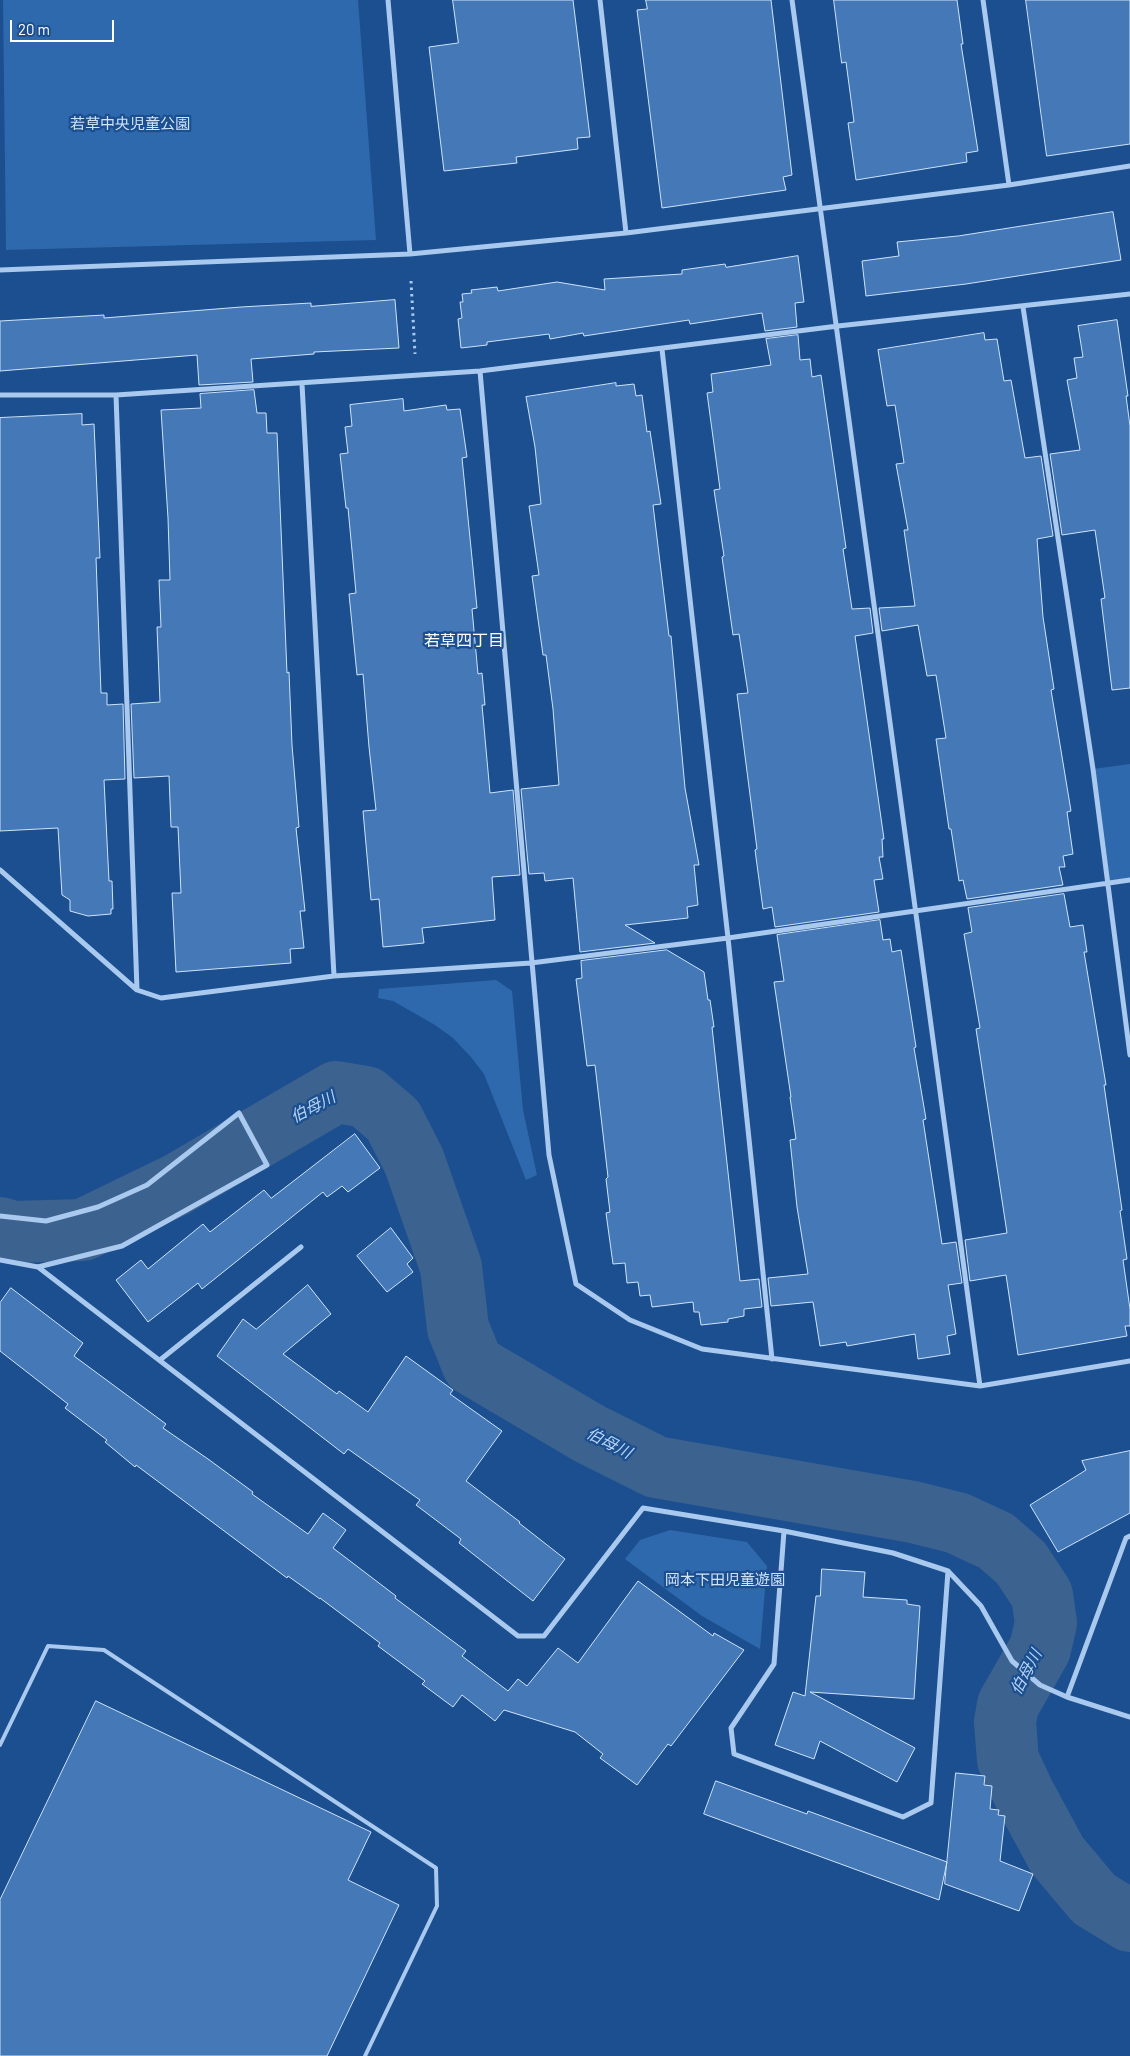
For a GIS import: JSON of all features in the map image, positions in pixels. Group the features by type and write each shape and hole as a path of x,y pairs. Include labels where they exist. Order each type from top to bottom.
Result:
{"street":[{"path":"388,0 410,254"},
{"path":"600,0 626,233"},
{"path":"792,0 838,326 980,1386"},
{"path":"983,0 1009,185"},
{"path":"0,270 410,254 626,233 1009,185 1130,166"},
{"path":"0,395 116,396 480,370 838,326 1130,294"},
{"path":"1023,307 1093,768 1130,1055"},
{"path":"662,349 728,938 772,1359"},
{"path":"480,370 549,1155 576,1284 630,1320 702,1349 772,1359 980,1386 1130,1361"},
{"path":"302,384 334,976"},
{"path":"116,396 137,990"},
{"path":"0,870 137,990 161,998 334,976 531,962 728,938 1130,880"},
{"path":"0,1216 46,1221 98,1207 147,1185 239,1112 266,1165 122,1246 38,1267 0,1260"},
{"path":"160,1360 301,1247"},
{"path":"38,1267 518,1636 544,1636 643,1508 893,1553 948,1571 982,1606 1012,1661 1040,1685 1067,1697 1130,1717"},
{"path":"784,1532 774,1664 731,1728 734,1754 903,1817 931,1803 948,1571"},
{"path":"1067,1697 1126,1538 1130,1536"}],"lane":[{"path":"0,1745 48,1646 104,1650 436,1868 437,1906 365,2056"}],"path":[{"path":"411,282 416,374"}],"green space":[{"name":"若草中央児童公園","path":"3,0 358,0 376,240 6,250"},
{"path":"1130,764 1130,880 1108,883 1093,769"},
{"path":"496,980 512,991 523,1110 537,1175 526,1180 484,1074 470,1056 453,1038 435,1025 393,1001 378,998 379,989"},
{"name":"岡本下田児童遊園","path":"670,1530 747,1542 767,1566 760,1649 702,1616 625,1559 640,1540"}],"building":[{"path":"453,0 573,0 590,137 577,138 578,149 516,157 517,163 444,171 429,47 458,43"},
{"path":"646,0 771,0 792,175 783,177 786,190 662,208 637,10 647,9"},
{"path":"834,0 957,0 963,44 961,44 978,151 966,153 967,162 856,180 848,123 854,122 846,62 842,63"},
{"path":"1026,0 1130,0 1130,144 1047,156"},
{"path":"1113,212 1121,260 966,284 866,296 862,261 899,256 897,242 958,236"},
{"path":"798,256 804,302 795,303 797,327 765,331 762,313 690,324 689,320 584,336 583,333 550,339 549,334 487,342 487,345 461,348 458,319 462,318 460,302 463,302 462,294 472,293 471,290 497,287 498,291 557,282 605,290 604,279 682,274 682,270 725,264 726,267"},
{"path":"395,300 399,348 314,352 314,354 251,359 253,382 199,385 197,355 0,371 0,321 104,315 104,318 241,307 311,303 311,306"},
{"path":"1117,320 1128,396 1126,396 1130,426 1130,688 1112,690 1101,599 1105,598 1095,530 1062,535 1050,454 1080,450 1067,380 1077,378 1074,358 1083,357 1078,326"},
{"path":"984,333 985,340 997,339 1004,381 1011,380 1025,458 1041,456 1053,536 1037,539 1043,617 1054,689 1051,690 1071,811 1067,812 1073,854 1063,856 1065,867 1059,867 1063,885 967,899 963,880 959,881 951,829 949,829 936,739 946,738 936,675 927,676 918,625 882,631 879,608 915,606 904,530 908,530 896,464 904,463 895,405 887,406 878,350"},
{"path":"798,335 800,360 810,359 812,377 821,375 846,548 843,549 852,609 870,608 873,633 855,636 884,839 882,839 883,857 879,857 883,879 874,880 879,912 775,927 772,907 763,909 755,850 757,849 737,694 748,693 739,634 733,635 722,557 724,556 714,490 720,489 707,393 713,392 711,374 771,365 766,339"},
{"path":"616,383 616,386 634,384 636,396 642,395 647,432 650,431 661,504 653,505 669,636 671,636 685,788 699,865 694,865 698,905 687,907 688,918 625,925 655,943 580,952 573,878 545,881 544,873 529,874 521,789 559,785 553,709 546,655 543,655 532,576 539,575 529,506 541,504 535,447 526,397"},
{"path":"254,390 257,413 266,413 267,433 277,433 287,673 289,672 292,745 299,827 296,828 305,911 300,911 304,948 290,949 291,963 176,972 172,893 181,893 178,827 171,827 169,776 134,778 131,704 160,702 157,627 161,627 159,580 170,580 161,410 201,408 200,394"},
{"path":"403,399 404,411 446,405 447,410 460,409 467,457 462,458 477,608 472,609 478,674 482,673 485,705 482,705 490,793 513,790 520,875 492,877 495,920 422,928 424,943 383,947 379,899 371,900 363,811 376,810 363,674 357,675 349,594 356,593 348,508 346,508 340,454 348,453 345,427 352,426 350,405"},
{"path":"82,414 82,425 94,424 100,558 96,558 101,693 107,693 107,705 123,704 125,779 104,780 109,881 112,881 113,909 111,909 111,914 88,916 70,911 70,900 62,895 58,828 0,831 0,418"},
{"path":"1064,894 1070,927 1083,925 1087,952 1084,952 1106,1085 1104,1085 1122,1210 1120,1211 1127,1259 1123,1260 1130,1309 1130,1326 1125,1326 1127,1336 1018,1355 1006,1275 970,1281 965,1240 1007,1233 976,1029 980,1028 964,934 972,932 968,908"},
{"path":"880,920 883,940 890,939 892,952 901,950 926,1119 923,1120 942,1244 956,1242 962,1283 948,1285 956,1334 947,1336 950,1354 918,1359 915,1334 847,1346 846,1342 820,1346 813,1302 771,1306 768,1278 808,1274 797,1207 790,1140 796,1139 774,982 784,981 777,935"},
{"path":"667,950 704,972 714,1027 712,1027 740,1281 759,1279 762,1307 744,1309 744,1316 728,1319 728,1322 701,1325 699,1312 694,1312 693,1302 652,1307 650,1295 640,1296 638,1282 627,1283 625,1263 613,1264 606,1213 610,1212 606,1179 608,1177 595,1065 587,1066 576,979 582,978 581,961"},
{"path":"355,1134 380,1168 348,1192 342,1186 327,1197 323,1192 202,1289 198,1283 148,1322 116,1280 141,1260 148,1269 203,1224 210,1232 264,1190 271,1198"},
{"path":"391,1228 413,1258 407,1264 413,1272 387,1292 357,1256"},
{"path":"308,1285 331,1314 283,1354 337,1394 339,1391 368,1412 406,1356 453,1390 450,1394 502,1431 466,1481 565,1559 533,1601 459,1543 461,1539 416,1505 420,1500 348,1449 344,1454 217,1356 243,1319 256,1329"},
{"path":"11,1288 83,1343 74,1356 166,1424 163,1428 253,1492 252,1494 308,1534 323,1513 346,1530 333,1548 396,1596 395,1598 466,1651 462,1656 508,1691 518,1679 527,1686 558,1648 578,1663 638,1581 713,1636 714,1633 744,1650 671,1746 668,1744 637,1785 600,1758 603,1754 575,1732 504,1710 495,1721 462,1695 453,1707 422,1684 425,1681 378,1646 380,1643 320,1598 288,1576 287,1578 136,1465 135,1467 105,1442 107,1440 65,1408 68,1404 0,1351 0,1303"},
{"path":"1130,1451 1130,1513 1058,1552 1030,1505 1086,1470 1082,1461"},
{"path":"822,1569 865,1572 863,1597 907,1600 907,1604 920,1606 914,1699 810,1692 915,1748 897,1782 820,1741 814,1759 775,1745 793,1692 805,1696 816,1596 820,1596"},
{"path":"96,1701 371,1832 348,1880 399,1905 327,2056 0,2056 0,1900"},
{"path":"956,1773 985,1776 984,1785 992,1786 990,1809 999,1810 998,1815 1005,1816 1000,1861 1033,1874 1019,1911 945,1884"},
{"path":"716,1781 807,1814 808,1811 947,1862 939,1900 704,1814"}],"waterway":[{"name":"伯母川","path":"0,1228 12,1232 83,1230 176,1185 336,1092 366,1097 393,1120 414,1161 451,1267 458,1328 473,1365 590,1434 656,1467 913,1512 957,1523 996,1541 1021,1563 1042,1595 1046,1623 1040,1649 1008,1705 1005,1722 1008,1760 1057,1855 1094,1899 1130,1921"}],"district":[{"name":"若草四丁目","path":"464,641"}]}
